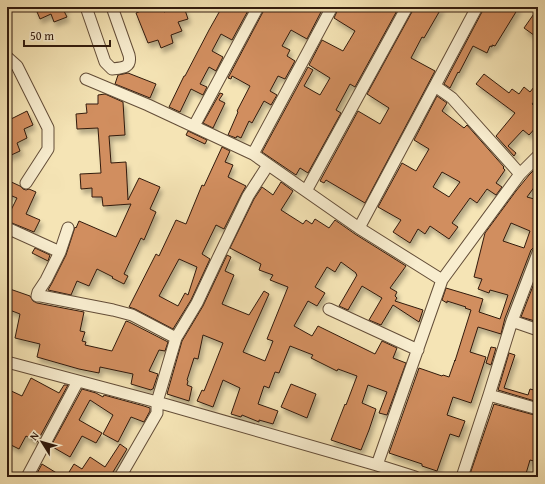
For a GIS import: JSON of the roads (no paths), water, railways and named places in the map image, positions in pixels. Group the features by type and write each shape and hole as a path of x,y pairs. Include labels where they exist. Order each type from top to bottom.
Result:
{"street":[{"path":"86,7 105,62 112,68 124,68 128,65 130,59 112,7"},
{"path":"194,126 258,7"},
{"path":"252,154 332,7"},
{"path":"306,191 407,7"},
{"path":"359,228 477,7"},
{"path":"7,58 17,66 48,128 48,149 26,182"},
{"path":"86,79 148,105 252,154 359,228 442,280"},
{"path":"434,86 452,98 520,174"},
{"path":"377,465 442,280 520,174 538,156"},
{"path":"120,477 157,413 158,402 176,338 197,303 248,196 268,165"},
{"path":"7,228 60,252"},
{"path":"68,228 60,252 37,296 132,315 176,338"},
{"path":"462,477 512,321 538,253"},
{"path":"328,309 418,350"},
{"path":"512,321 538,330"},
{"path":"7,362 158,402 415,477"},
{"path":"27,477 78,381"},
{"path":"489,395 538,409"}]}
